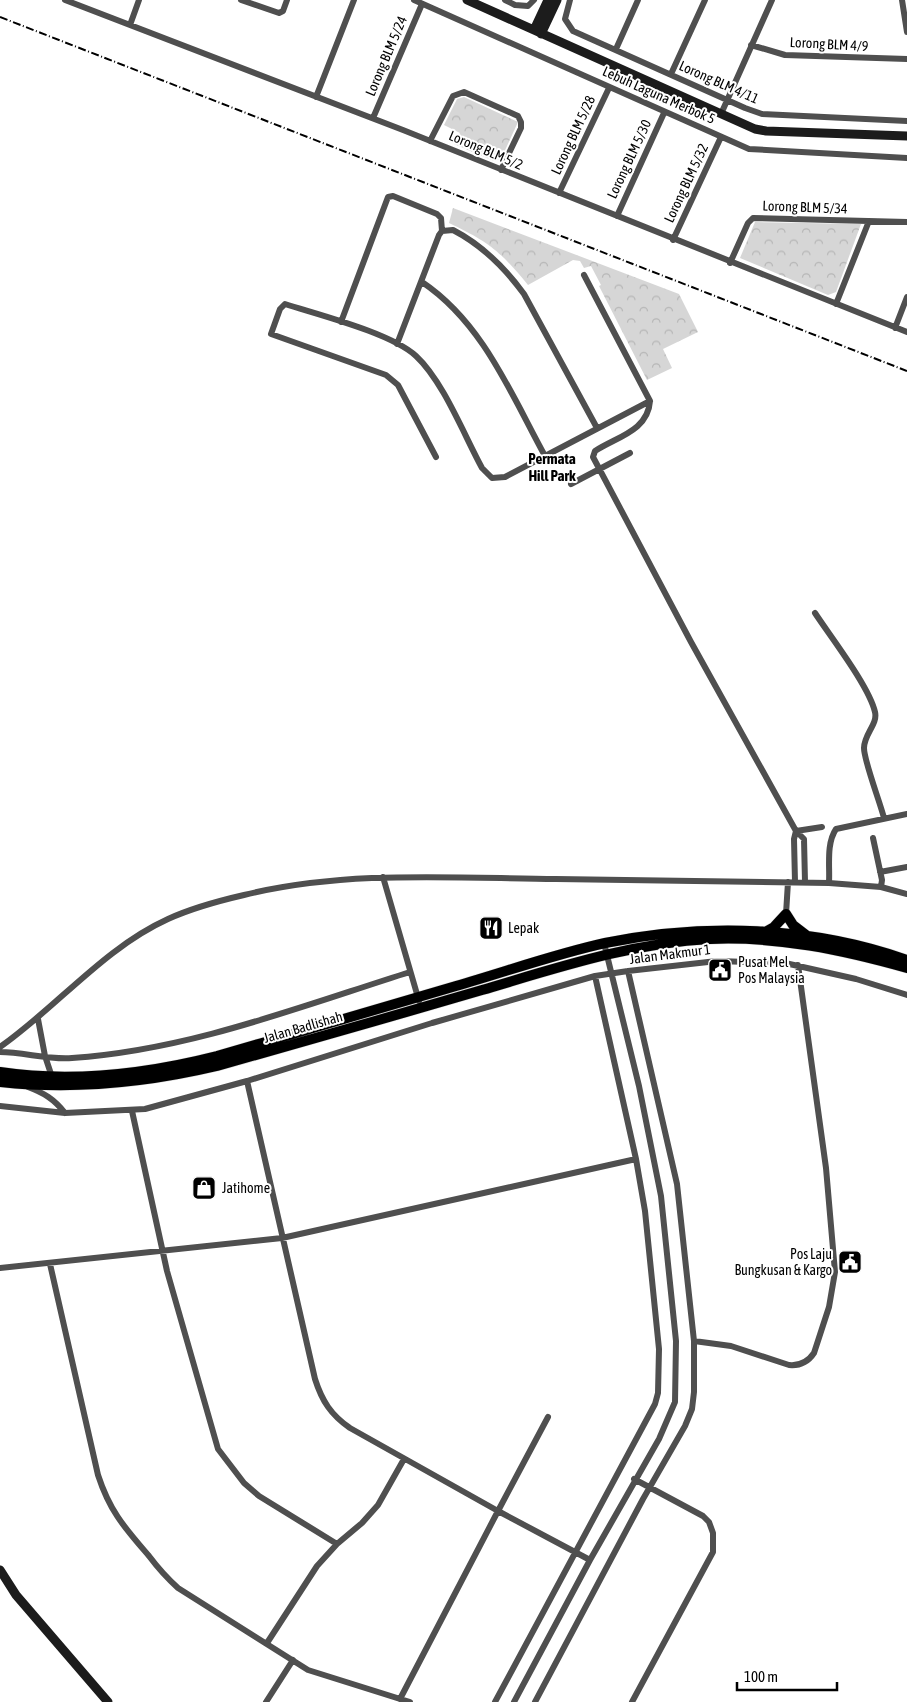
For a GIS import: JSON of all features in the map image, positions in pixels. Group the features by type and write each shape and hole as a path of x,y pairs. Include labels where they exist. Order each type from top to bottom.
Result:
{"main road":[{"path":"765,932 774,927 786,914 793,925 807,936"},
{"name":"Jalan Badlishah","path":"0,1072 52,1077 126,1074 169,1068 217,1056 604,944 644,936 710,930 765,932 807,936 866,948 907,960"},
{"name":"Jalan Badlishah","path":"0,1082 85,1086 169,1077 217,1066 607,954 645,945 730,939 784,942 826,948 907,968"}],"street":[{"name":"Lorong BLM 5/2","path":"65,0 72,1 373,118 730,263 907,332"},
{"path":"130,25 139,0"},
{"path":"241,0 279,13 283,10 287,0"},
{"path":"316,97 354,0"},
{"name":"Lebuh Laguna Merbok 5","path":"414,0 748,150 907,158"},
{"name":"Lebuh Laguna Merbok 5","path":"467,0 744,125 766,131 907,136"},
{"path":"505,0 515,5 528,6 534,0"},
{"path":"538,32 548,0"},
{"path":"538,32 557,0"},
{"name":"Lorong BLM 4/11","path":"570,0 565,14 569,27 727,100 762,114 907,121"},
{"path":"616,49 638,0"},
{"path":"671,74 704,0"},
{"path":"721,114 772,0"},
{"path":"902,0 907,32"},
{"name":"Lorong BLM 5/24","path":"373,118 422,4"},
{"name":"Lorong BLM 4/9","path":"751,45 785,55 907,59"},
{"name":"Lorong BLM 5/28","path":"559,193 609,88"},
{"path":"430,141 453,96 464,92 518,116 521,122 521,128 501,170"},
{"name":"Lorong BLM 5/30","path":"617,216 664,112"},
{"name":"Lorong BLM 5/32","path":"673,240 721,137"},
{"path":"341,322 388,197 393,196 437,214 441,218 442,231 397,344"},
{"name":"Lorong BLM 5/34","path":"730,263 748,223 753,218 907,222"},
{"path":"836,304 869,221"},
{"path":"442,231 453,230 461,234 487,253 512,278 540,320 597,428"},
{"path":"584,275 650,401 647,416 640,425 595,451 593,457 796,831 804,839 805,882"},
{"path":"422,282 440,294 457,310 478,336 545,456"},
{"path":"895,328 907,297"},
{"path":"436,457 398,386 386,375 271,334 280,309 285,304 341,322 397,344 416,356 430,371 482,468 492,478 505,477 650,401"},
{"path":"571,484 630,453"},
{"path":"814,613 864,687 875,712 875,720 868,732 864,748 884,818"},
{"path":"829,883 830,850 832,836 836,829 907,814"},
{"path":"796,831 822,827"},
{"path":"786,914 792,882 796,831"},
{"path":"873,838 880,872 880,887"},
{"path":"880,872 907,867"},
{"path":"383,877 421,1008"},
{"path":"0,1047 38,1019 130,942 169,918 215,902 268,889 340,879 383,877 805,882 880,887 907,894"},
{"path":"514,1702 634,1480 659,1439 676,1402 676,1341 657,1169 604,944"},
{"name":"Jalan Makmur 1","path":"0,1106 65,1113 132,1111 194,1097 424,1026 595,976 628,971 717,961 748,960 798,965 856,979 907,995"},
{"path":"694,1341 731,1346 789,1365 799,1365 814,1354 829,1307 835,1272 834,1254 826,1168 798,965"},
{"path":"536,1702 692,1409 694,1341 677,1184 628,971"},
{"path":"0,1052 65,1058 111,1054 185,1042 410,972"},
{"path":"495,1702 655,1404 658,1393 658,1349 654,1286 636,1159 595,976"},
{"path":"38,1019 45,1056 52,1077"},
{"path":"247,1081 315,1379 324,1402 339,1420 404,1459 590,1560"},
{"path":"22,1084 44,1093 56,1102 65,1113"},
{"path":"132,1111 174,1296 206,1401 214,1438 223,1458 259,1496 337,1544"},
{"path":"0,1268 282,1238 636,1159"},
{"path":"50,1264 98,1475 113,1513 168,1579 268,1642 293,1660 317,1673 410,1702"},
{"path":"400,1699 548,1417"},
{"path":"268,1642 317,1566 378,1505 404,1459"},
{"path":"632,1702 696,1585 713,1552 715,1542 709,1522 703,1516 634,1480"},
{"path":"0,1570 3,1582 108,1702"},
{"path":"266,1702 293,1660"}],"green space":[{"path":"464,97 518,122 501,159 494,161 454,144 460,133 444,125 457,99"},
{"path":"453,208 679,294 698,332 663,349 672,368 647,380 599,286 601,285 591,266 584,268 580,261 573,260 528,285 493,248 449,223"},
{"path":"755,222 861,224 836,292 828,295 740,258"}],"railway":[{"path":"0,17 907,371"}],"place":[{"name":"Lepak","path":"491,928"},
{"name":"Pusat Mel Pos Malaysia","path":"720,970"},
{"name":"Jatihome","path":"204,1188"},
{"name":"Pos Laju Bungkusan & Kargo","path":"850,1262"}],"district":[{"name":"Permata Hill Park","path":"552,468"}]}
